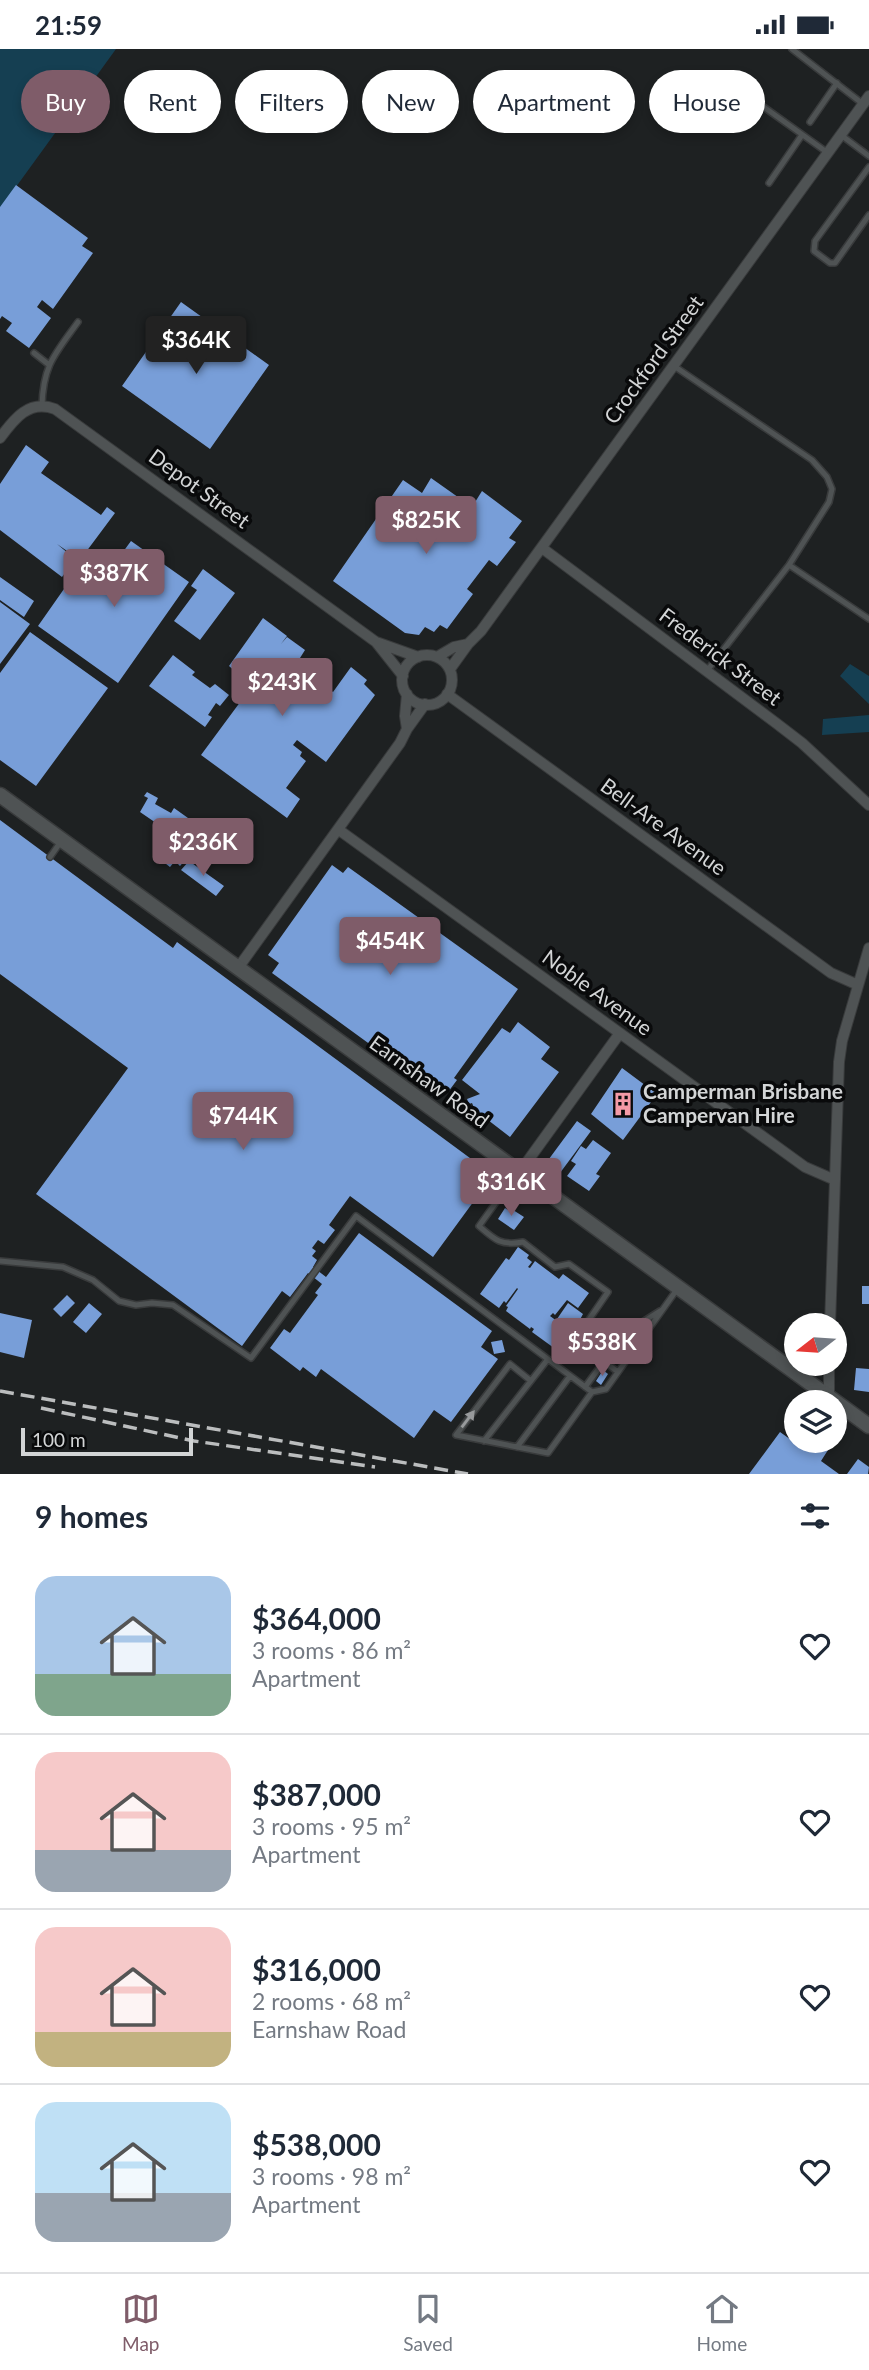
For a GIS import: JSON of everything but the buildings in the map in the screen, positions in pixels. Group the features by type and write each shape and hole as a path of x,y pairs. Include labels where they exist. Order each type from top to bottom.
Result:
{"street":[{"name":"Crockford Street","path":"450,669 542,548 866,100"},
{"path":"0,438 20,413 42,406"},
{"name":"Depot Street","path":"42,406 49,406 62,413 376,642 403,676"},
{"name":"Frederick Street","path":"542,548 802,743 869,805"},
{"name":"Depot Street","path":"376,642 418,656"},
{"name":"Crockford Street","path":"436,657 454,647 468,644"},
{"path":"407,694 418,703 438,703 447,694 452,682 450,669 436,657 418,656 408,664 403,676 407,694 407,729"},
{"name":"Bell-Are Avenue","path":"447,694 831,973 858,985"},
{"path":"238,968 339,830 425,704"},
{"name":"Earnshaw Road","path":"0,795 821,1390"},
{"name":"Noble Avenue","path":"339,830 805,1167 835,1179"},
{"path":"831,1313 840,1051 869,948"},
{"path":"519,1173 620,1033"},
{"name":"Earnshaw Road","path":"847,1410 869,1426"}],"lane":[{"path":"792,49 837,83 866,100"},
{"path":"810,122 837,83"},
{"path":"765,108 828,153"},
{"path":"769,183 802,135"},
{"path":"841,135 869,156"},
{"path":"869,167 815,241 814,251 830,264 835,263 869,215"},
{"path":"42,406 48,364 78,322"},
{"path":"34,353 48,364"},
{"path":"674,366 812,460 827,477 832,489 829,502 789,565 706,672"},
{"path":"789,565 869,619"},
{"path":"50,857 62,840"},
{"path":"519,1173 479,1226 497,1241 510,1244 523,1242 555,1267 569,1264 608,1292 575,1339 618,1372"},
{"path":"0,1261 63,1268 93,1280 119,1301 136,1305 173,1305 251,1358 356,1216 592,1392"},
{"path":"531,1381 510,1364 456,1435 548,1454 592,1392 606,1389 678,1288"},
{"path":"585,1387 625,1333 663,1310"},
{"path":"484,1441 548,1359"},
{"path":"517,1447 570,1376"}],"shaded area":[{"path":"0,49 116,49 101,70 21,70 21,133 55,133 0,209"},
{"path":"850,664 869,676 869,704 840,676"},
{"path":"869,715 869,732 822,735 823,719"}],"railway":[{"path":"0,1391 468,1474"},
{"path":"41,1408 194,1441 375,1467"}],"place":[{"name":"Camperman Brisbane Campervan Hire","path":"623,1104"}]}
